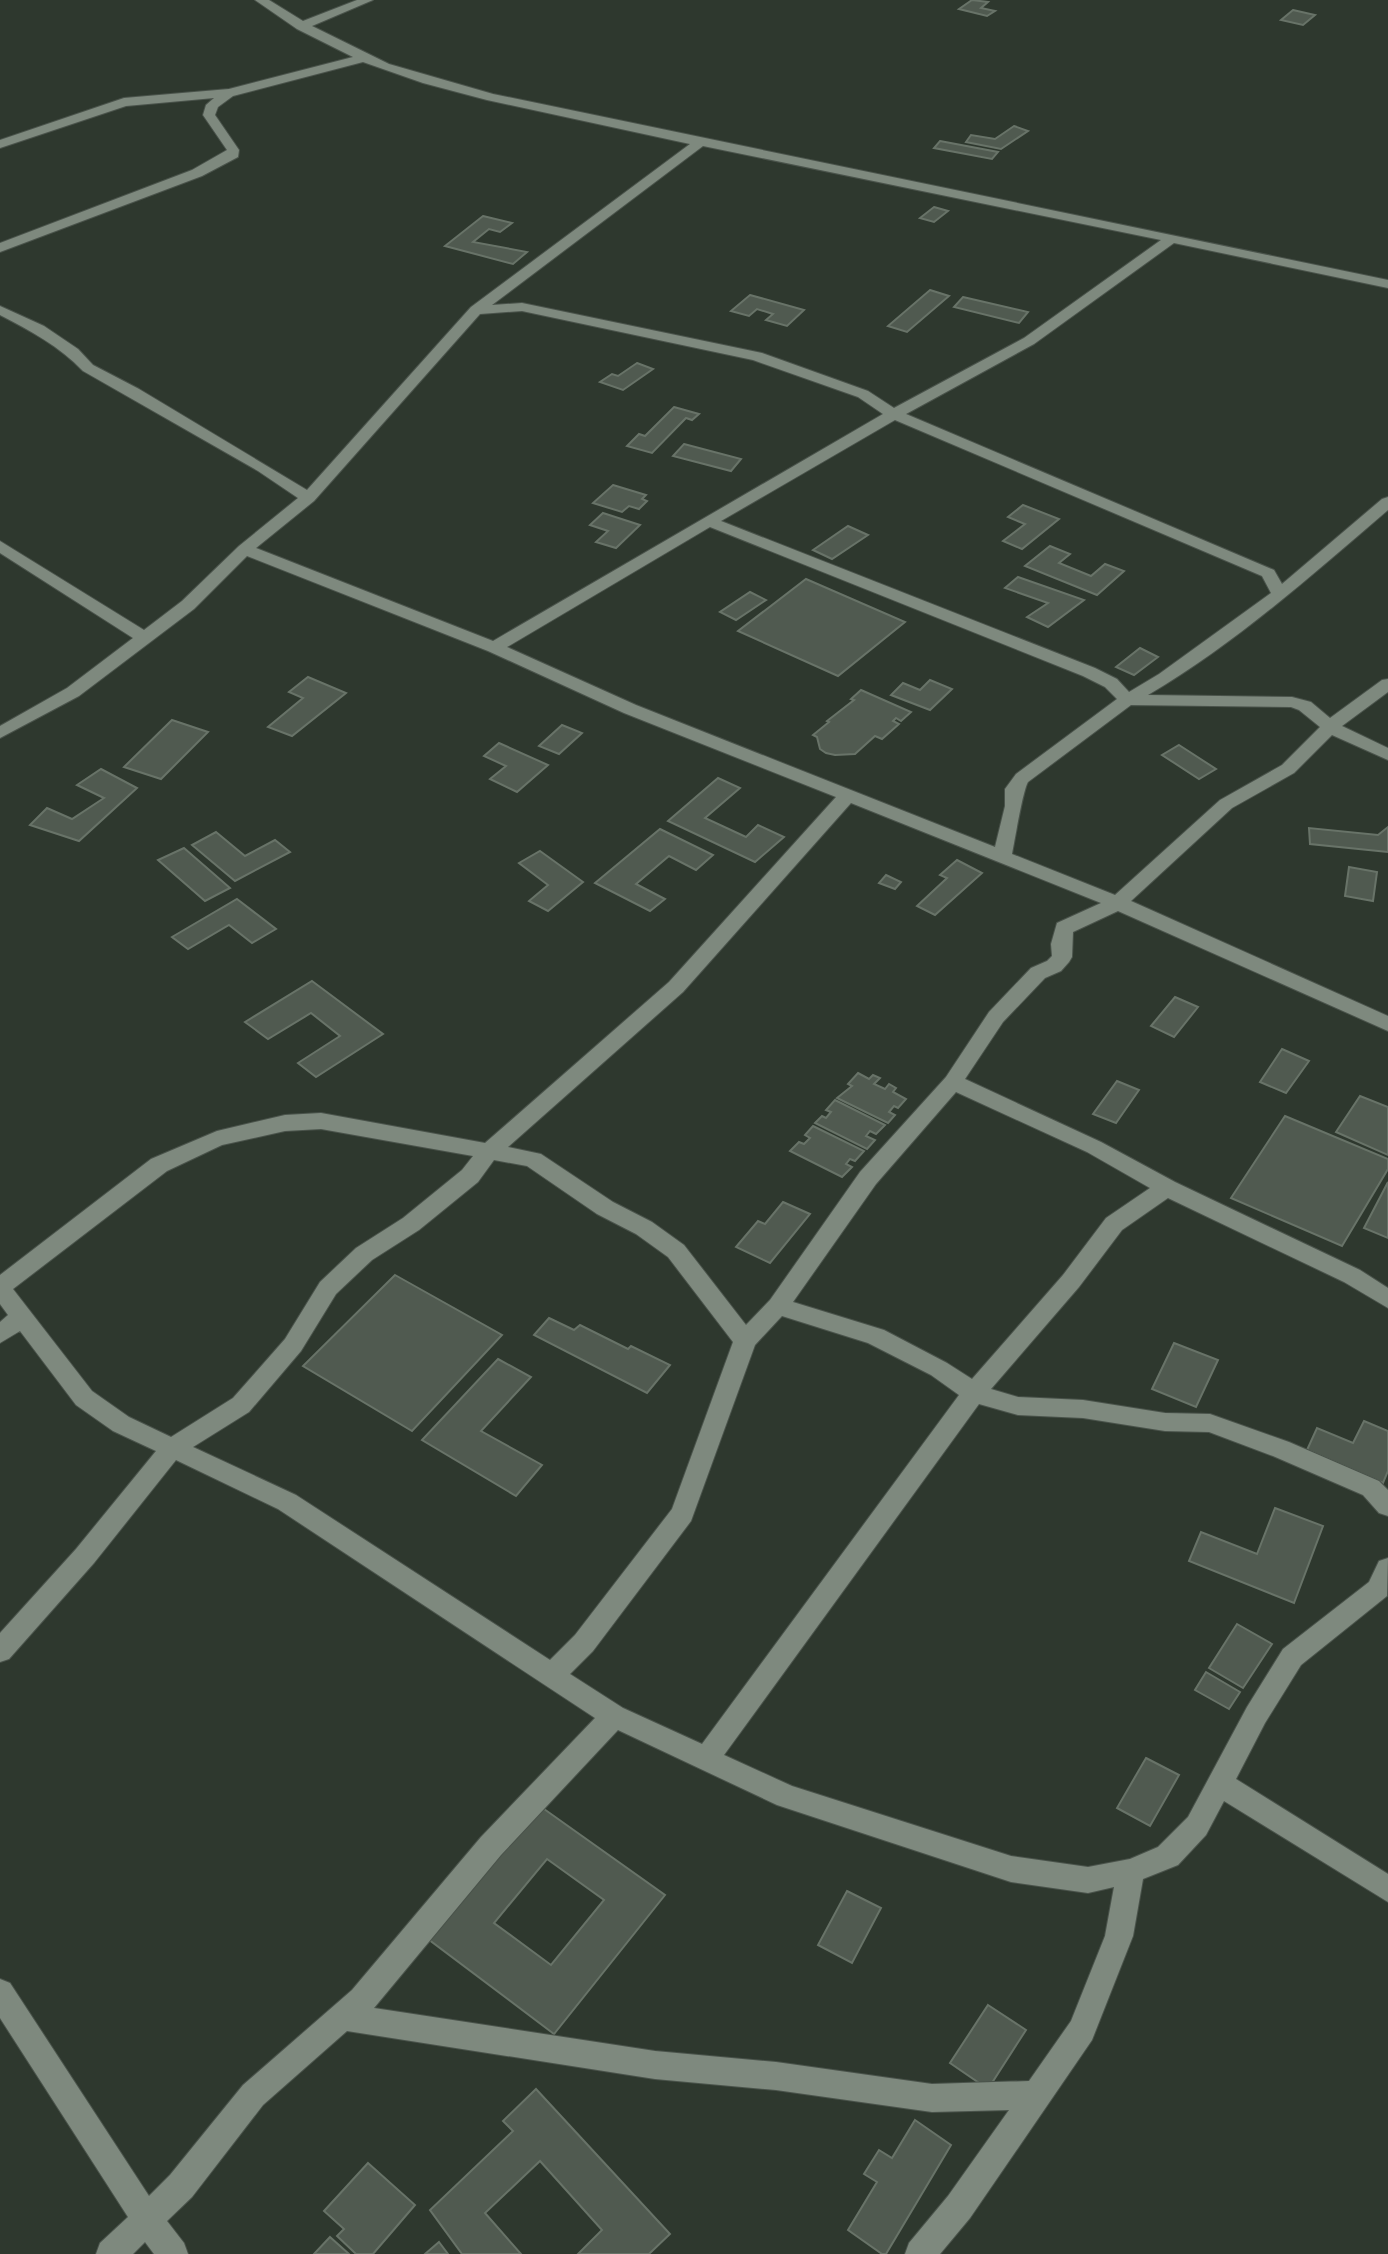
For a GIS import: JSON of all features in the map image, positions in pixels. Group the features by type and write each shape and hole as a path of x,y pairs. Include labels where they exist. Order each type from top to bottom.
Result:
{"street":[{"path":"261,0 301,26 364,58 431,82 534,108 1172,238 1388,285"},
{"path":"301,26 367,0"},
{"path":"0,144 124,102 229,93 364,58"},
{"path":"0,248 224,161 233,154 233,150 209,115 212,106 229,93"},
{"path":"0,733 73,692 188,605 246,550 308,498 476,310 702,141"},
{"path":"494,647 894,414 1029,341 1172,238"},
{"path":"476,310 523,307 757,356 863,394 894,414 1268,573 1280,593"},
{"path":"0,310 39,329 73,352 88,368 134,391 183,424 263,468 308,498"},
{"path":"1002,855 1014,789 1022,778 1127,700 1166,678 1280,593 1388,502"},
{"path":"708,521 1089,672 1111,683 1127,700 1292,702 1305,706 1330,727 1388,755"},
{"path":"0,546 144,638"},
{"path":"246,550 494,647 630,709 1118,903 1388,1024"},
{"path":"552,1675 584,1643 682,1514 745,1341 778,1306 867,1178 953,1082 996,1017 1038,973 1054,966 1062,957 1060,944 1064,928 1118,903 1226,804 1288,769 1330,727 1388,684"},
{"path":"0,1651 86,1556 172,1448 241,1405 293,1345 328,1288 365,1254 411,1224 470,1176 489,1151 676,987 847,796"},
{"path":"953,1082 1094,1147 1167,1188 1352,1276 1388,1299"},
{"path":"745,1341 676,1251 644,1228 605,1208 533,1158 321,1121 285,1123 216,1139 159,1165 0,1288 84,1398 121,1424 287,1502 614,1716 786,1796 1011,1869 1088,1880 1130,1871 1168,1856 1197,1826 1256,1715 1292,1657 1378,1590 1388,1568"},
{"path":"706,1759 974,1393 1071,1281 1114,1224 1167,1188"},
{"path":"778,1306 876,1336 939,1368 974,1393 1018,1406 1083,1409 1165,1422 1210,1423 1281,1449 1371,1488 1388,1506"},
{"path":"0,1334 22,1317"},
{"path":"111,2254 181,2186 253,2095 362,2000 491,1846 614,1716"},
{"path":"1220,1784 1388,1889"},
{"path":"920,2254 959,2207 1082,2030 1119,1936 1130,1871"},
{"path":"0,1993 147,2220 173,2254"},
{"path":"345,2017 655,2065 776,2076 932,2098 1038,2095"}],"building":[{"path":"972,0 988,2 981,8 995,11 987,16 959,9"},
{"path":"1293,10 1315,15 1303,25 1281,20"},
{"path":"1014,126 1028,131 1001,149 966,142 971,135 995,139"},
{"path":"940,141 998,152 992,159 934,148"},
{"path":"934,207 948,211 934,222 920,218"},
{"path":"483,216 512,223 500,232 489,229 473,242 527,252 513,264 445,246"},
{"path":"930,290 949,296 907,332 888,326"},
{"path":"750,295 804,310 787,326 766,320 773,314 757,309 749,316 731,311"},
{"path":"963,297 1028,312 1019,323 954,307"},
{"path":"637,363 653,369 623,390 600,382 612,374 618,376"},
{"path":"674,407 699,414 692,420 686,418 652,453 627,446 639,434 645,436"},
{"path":"684,444 741,459 731,471 673,456"},
{"path":"613,485 646,495 642,499 647,501 639,509 629,506 622,512 593,503"},
{"path":"1023,505 1059,519 1022,549 1003,541 1025,524 1008,517"},
{"path":"603,513 640,525 616,548 596,542 608,531 590,525"},
{"path":"848,526 868,535 832,559 813,550"},
{"path":"1050,546 1070,554 1059,563 1091,576 1105,564 1124,571 1097,595 1025,566"},
{"path":"1018,577 1084,600 1048,627 1027,617 1048,603 1005,588"},
{"path":"806,579 905,622 838,676 738,631"},
{"path":"750,592 766,600 736,620 720,612"},
{"path":"1140,648 1158,657 1134,675 1116,667"},
{"path":"308,677 346,693 292,736 268,727 303,698 289,692"},
{"path":"930,680 952,689 930,710 891,695 903,683 920,690"},
{"path":"861,690 911,712 901,721 896,718 893,721 899,724 882,739 875,736 855,754 826,753 820,749 817,737 813,735 854,700 851,699"},
{"path":"172,720 208,732 161,779 124,767"},
{"path":"562,725 582,733 559,754 539,746"},
{"path":"499,743 548,765 517,792 490,779 506,766 484,756"},
{"path":"1179,745 1216,769 1199,779 1162,755"},
{"path":"101,769 137,788 79,841 30,825 47,808 72,819 104,798 77,785"},
{"path":"718,778 740,788 705,818 746,837 758,825 784,837 755,862 668,821"},
{"path":"1388,827 1388,852 1310,844 1309,828 1378,835"},
{"path":"660,829 713,855 696,870 669,856 636,884 665,899 650,911 595,883"},
{"path":"216,832 245,856 275,840 290,852 235,881 192,845"},
{"path":"184,848 230,888 205,901 158,860"},
{"path":"540,851 583,882 548,911 529,901 548,885 519,863"},
{"path":"957,860 982,873 935,915 917,906 947,878 940,875"},
{"path":"1349,867 1377,872 1373,901 1345,896"},
{"path":"886,875 901,882 895,889 879,883"},
{"path":"237,899 276,929 252,943 229,925 188,949 172,937"},
{"path":"312,981 383,1034 316,1077 298,1063 340,1036 311,1013 268,1039 245,1022"},
{"path":"1175,997 1198,1007 1174,1037 1151,1026"},
{"path":"1282,1049 1309,1061 1286,1093 1260,1082"},
{"path":"858,1073 869,1079 873,1075 880,1078 874,1084 885,1089 889,1084 896,1088 893,1092 906,1099 898,1108 894,1106 889,1112 895,1115 888,1123 837,1098 852,1086 848,1084"},
{"path":"1117,1081 1139,1090 1116,1123 1093,1114"},
{"path":"1360,1096 1388,1107 1388,1155 1336,1132"},
{"path":"835,1100 885,1125 876,1134 870,1131 866,1136 875,1140 867,1149 815,1123 822,1116 826,1118 831,1112 826,1110"},
{"path":"1285,1116 1388,1159 1388,1169 1342,1246 1231,1198"},
{"path":"813,1126 864,1151 855,1161 850,1159 846,1164 852,1167 842,1177 790,1151 799,1142 804,1144 810,1138 805,1135"},
{"path":"1388,1182 1388,1238 1364,1228"},
{"path":"783,1202 810,1214 770,1263 736,1247 758,1221 765,1224"},
{"path":"395,1275 502,1335 412,1431 303,1366"},
{"path":"549,1318 574,1330 580,1325 628,1349 631,1346 670,1365 647,1393 534,1335"},
{"path":"1174,1343 1218,1360 1196,1407 1152,1389"},
{"path":"498,1359 531,1377 481,1431 542,1465 516,1496 422,1440"},
{"path":"1364,1421 1388,1431 1388,1471 1383,1483 1307,1450 1317,1428 1353,1443"},
{"path":"1275,1508 1323,1526 1294,1603 1189,1561 1201,1532 1257,1554"},
{"path":"1237,1624 1272,1644 1243,1688 1209,1668"},
{"path":"1206,1672 1240,1692 1229,1709 1195,1690"},
{"path":"1146,1758 1179,1775 1150,1826 1117,1808"},
{"path":"537,1804 665,1895 554,2034 424,1936","holes":["547,1859 604,1900 551,1965 494,1923"]},
{"path":"847,1891 881,1908 852,1963 818,1945"},
{"path":"988,2005 1026,2030 988,2089 950,2063"},
{"path":"536,2089 670,2234 649,2254 578,2254 602,2230 540,2161 485,2213 521,2254 462,2254 430,2210 513,2131 503,2121"},
{"path":"915,2120 951,2145 886,2254 882,2254 848,2230 877,2182 864,2174 879,2150 892,2158"},
{"path":"368,2163 415,2205 373,2254 356,2254 337,2236 344,2229 324,2211"},
{"path":"330,2237 349,2254 314,2254"},
{"path":"439,2242 448,2254 425,2254"}]}
